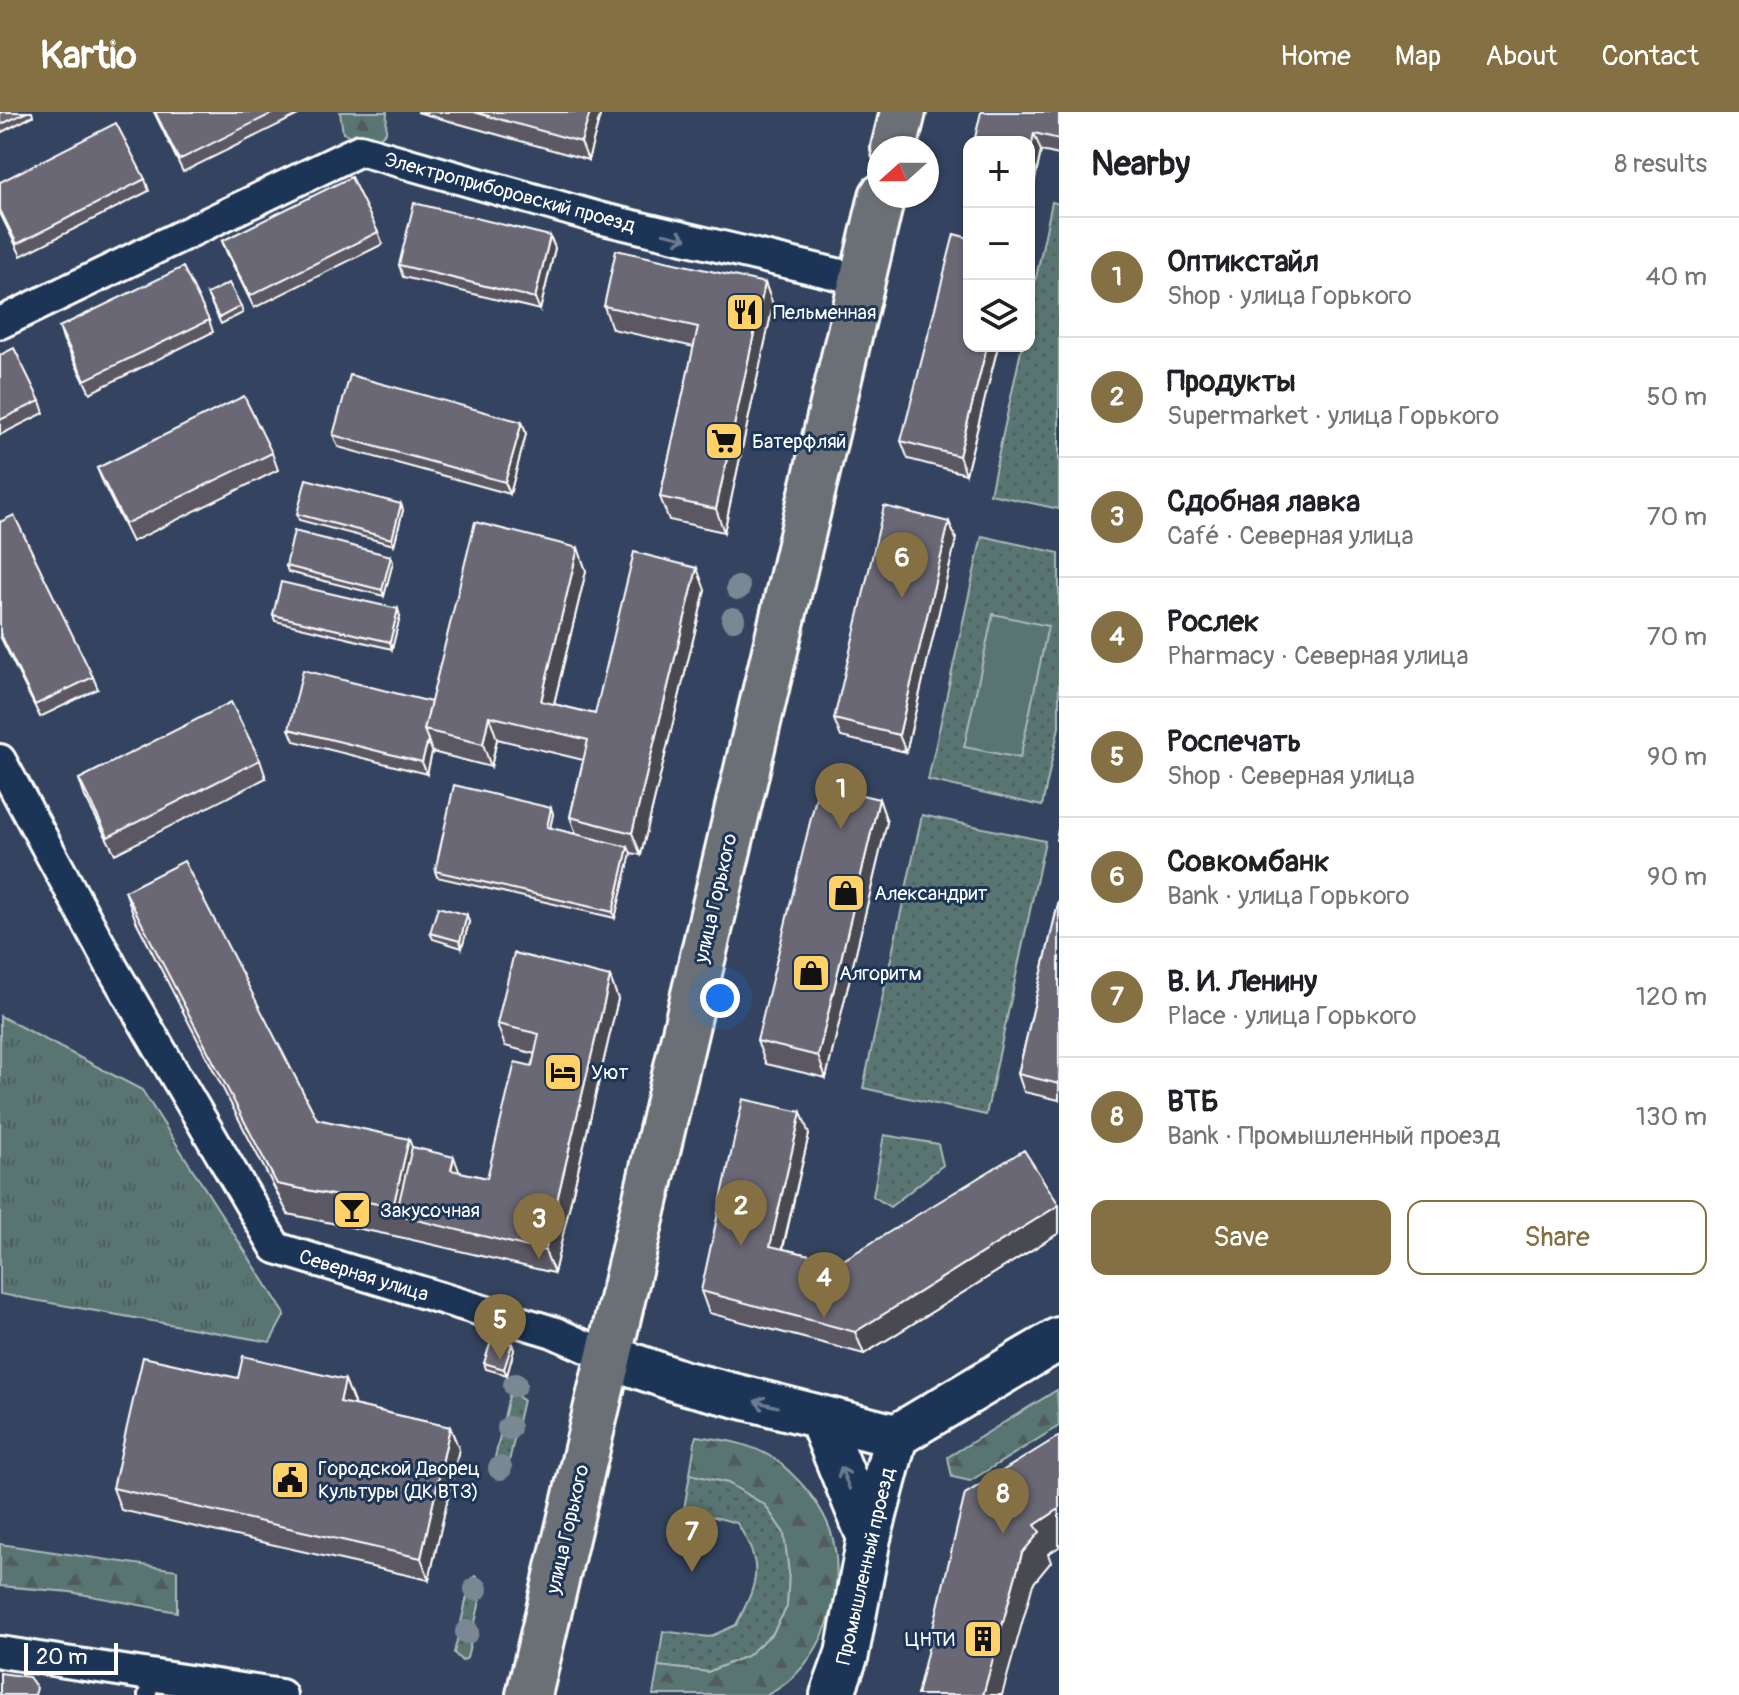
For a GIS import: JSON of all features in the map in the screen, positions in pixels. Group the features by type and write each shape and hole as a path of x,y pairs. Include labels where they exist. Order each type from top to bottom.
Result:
{"main road":[{"path":"897,136 903,112"},
{"name":"улица Горького","path":"529,1695 879,208"},
{"path":"896,1436 1059,1339"},
{"name":"Северная улица","path":"607,1356 682,1382 896,1436"},
{"path":"820,1418 869,1538"},
{"name":"Промышленный проезд","path":"832,1695 847,1654 869,1538 896,1436"}],"street":[{"name":"Электроприборовский проезд","path":"0,323 360,150 599,218 862,280"},
{"name":"Северная улица","path":"0,760 113,969 276,1248 553,1332 607,1356"},
{"path":"0,1652 150,1685 281,1695"}],"green space":[{"path":"340,112 387,112 386,132 372,145 343,133"},
{"path":"1052,202 1059,204 1059,509 990,494 1021,352 1035,352 1035,283"},
{"path":"982,536 1059,553 1059,727 1042,806 928,780"},
{"path":"993,614 1048,626 1020,758 964,747"},
{"path":"922,815 1045,841 986,1115 863,1088"},
{"path":"0,1016 142,1090 285,1314 270,1342 0,1294"},
{"path":"884,1135 938,1144 943,1165 890,1207 873,1196"},
{"path":"1057,1390 1059,1426 970,1481 952,1477 948,1457"},
{"path":"514,1394 523,1400 506,1475 500,1479 492,1471 509,1396"},
{"path":"696,1436 741,1444 772,1457 810,1495 831,1532 836,1555 836,1579 827,1626 803,1666 787,1683 767,1695 653,1695 658,1666 708,1672 747,1656 773,1633 787,1607 789,1573 784,1533 765,1505 728,1483 690,1474"},
{"path":"690,1474 728,1483 765,1505 784,1533 789,1573 787,1607 773,1633 747,1656 708,1672 658,1666 663,1631 709,1637 736,1625 754,1585 755,1563 737,1523 684,1509"},
{"path":"0,1544 177,1570 177,1612 70,1592 0,1586"},
{"path":"476,1576 484,1583 467,1658 462,1661 454,1653 471,1579"}],"building":[{"path":"0,112 27,112 0,125"},
{"path":"155,112 275,112 179,160"},
{"path":"474,112 590,112 581,142"},
{"path":"981,112 1059,112 1059,139 1034,133 1033,136 975,136"},
{"path":"116,123 145,179 17,244 0,210 0,182"},
{"path":"351,177 378,232 250,296 222,241"},
{"path":"414,203 550,236 535,298 399,265"},
{"path":"954,234 963,236 963,352 985,352 959,456 901,441"},
{"path":"616,250 765,283 716,509 660,497 698,327 604,306"},
{"path":"183,267 209,320 85,380 59,327"},
{"path":"229,283 241,306 219,318 207,294"},
{"path":"14,348 40,401 0,420 0,355"},
{"path":"350,375 522,422 505,482 333,435"},
{"path":"244,396 272,453 125,524 97,468"},
{"path":"306,479 401,504 392,539 297,514"},
{"path":"884,506 949,522 899,735 834,719"},
{"path":"14,515 93,677 35,705 0,633 0,522"},
{"path":"475,522 578,548 541,701 595,714 634,552 697,568 632,833 570,817 588,740 489,716 483,744 424,730"},
{"path":"294,531 391,556 382,590 286,566"},
{"path":"281,582 398,609 390,642 273,615"},
{"path":"303,670 431,702 424,730 428,740 422,762 289,729"},
{"path":"231,702 260,760 108,837 79,779"},
{"path":"454,785 551,808 547,827 628,847 613,912 435,871"},
{"path":"819,785 879,799 818,1056 757,1041"},
{"path":"184,861 317,1119 409,1139 393,1207 277,1184 125,891"},
{"path":"1059,900 1059,1084 1018,1074"},
{"path":"438,907 467,915 460,941 430,933"},
{"path":"514,953 610,977 545,1251 396,1215 412,1147 454,1157 451,1170 487,1178 515,1062 532,1066 539,1034 497,1024"},
{"path":"743,1099 801,1112 770,1246 840,1262 1024,1150 1059,1205 855,1332 701,1291"},
{"path":"492,1338 512,1344 504,1369 484,1363"},
{"name":"Городской Дворец Культуры (ДК ВТЗ)","path":"243,1356 345,1380 340,1402 450,1427 421,1558 113,1488 143,1357 238,1378"},
{"name":"ЦНТИ","path":"1059,1436 1059,1509 1035,1525 1040,1532 1022,1553 983,1695 917,1695 965,1494"},
{"path":"0,1673 29,1677 37,1688 35,1695 0,1695"}],"place":[{"name":"Пельменная","path":"745,312"},
{"name":"Батерфляй","path":"724,441"},
{"name":"Совкомбанк","path":"902,598"},
{"name":"Оптикстайл","path":"841,829"},
{"name":"Александрит","path":"846,893"},
{"name":"Алгоритм","path":"811,973"},
{"name":"Уют","path":"563,1072"},
{"name":"Закусочная","path":"352,1210"},
{"name":"Продукты","path":"741,1246"},
{"name":"Сдобная лавка","path":"539,1259"},
{"name":"Рослек","path":"824,1318"},
{"name":"Роспечать","path":"500,1360"},
{"name":"Городской Дворец Культуры (ДК ВТЗ)","path":"290,1480"},
{"name":"ВТБ","path":"1003,1534"},
{"name":"В. И. Ленину","path":"692,1572"},
{"name":"ЦНТИ","path":"983,1639"}]}
